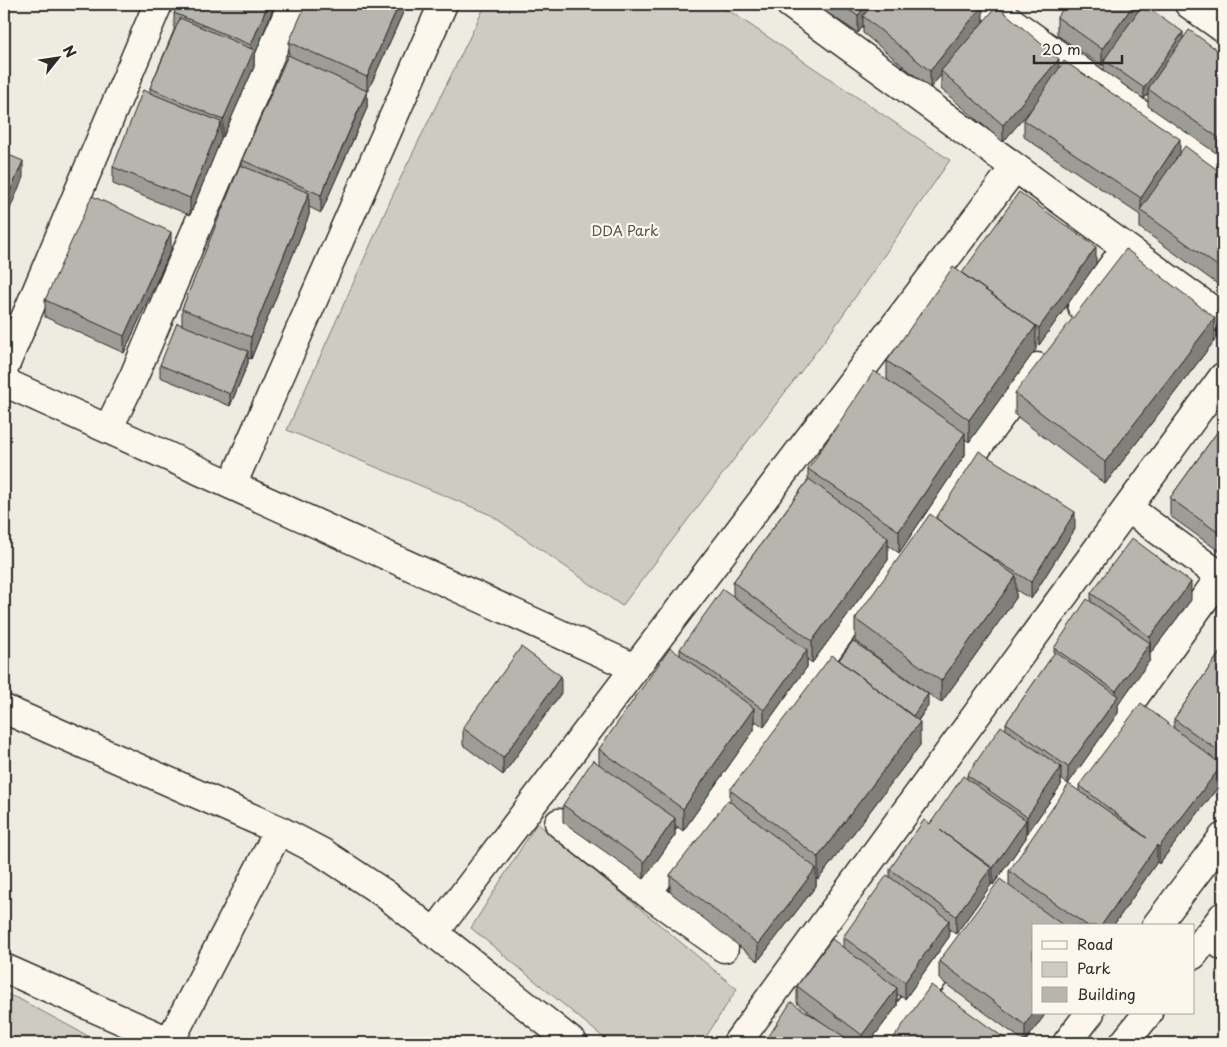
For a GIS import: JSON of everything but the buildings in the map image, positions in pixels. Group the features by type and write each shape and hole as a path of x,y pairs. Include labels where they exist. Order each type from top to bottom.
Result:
{"street":[{"path":"4,368 158,4"},
{"path":"108,428 134,376 292,4"},
{"path":"232,485 443,4"},
{"path":"790,4 1223,318"},
{"path":"987,4 1223,174"},
{"path":"1188,4 1223,28"},
{"path":"435,932 1016,167"},
{"path":"1067,327 1126,248"},
{"path":"647,893 1049,351"},
{"path":"737,1043 1223,377"},
{"path":"4,382 636,668"},
{"path":"886,1043 1223,576 1128,508"},
{"path":"4,709 279,830 324,853 386,894 572,1043"},
{"path":"559,823 647,893 724,948"},
{"path":"4,968 172,1042 279,830"},
{"path":"1158,924 1223,837"},
{"path":"1067,1043 1089,1014"},
{"path":"1124,1043 1147,1014"}],"green space":[{"name":"DDA Park","path":"486,4 712,4 731,12 950,160 831,332 622,606 491,515 287,430 401,177"},
{"path":"537,823 737,989 702,1043 610,1043 471,928"},
{"path":"4,993 21,1000 101,1043 4,1043"}]}
